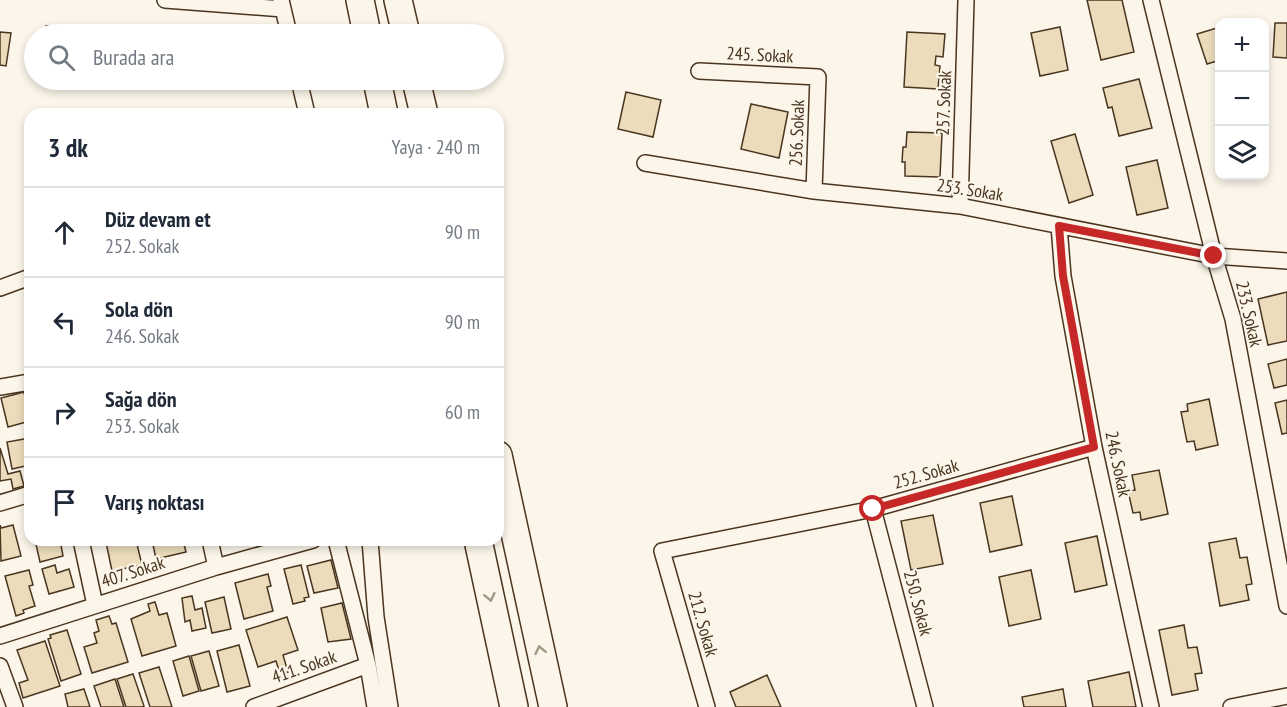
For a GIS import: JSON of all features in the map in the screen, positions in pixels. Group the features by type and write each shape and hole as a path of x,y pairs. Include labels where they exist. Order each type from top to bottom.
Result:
{"highway":[{"path":"360,0 365,24"},
{"path":"398,0 404,24"},
{"path":"379,90 383,108"},
{"path":"418,90 423,108"},
{"path":"504,482 553,707"},
{"path":"479,546 514,707"}],"street":[{"path":"165,0 282,5 287,24"},
{"name":"257. Sokak","path":"960,207 966,0"},
{"name":"233. Sokak","path":"1151,0 1214,256 1233,319 1287,606"},
{"name":"245. Sokak","path":"699,71 819,77"},
{"name":"256. Sokak","path":"814,191 819,77"},
{"path":"301,90 306,108"},
{"name":"253. Sokak","path":"645,163 814,191 960,207 1214,256 1287,261"},
{"name":"246. Sokak","path":"1059,226 1063,276 1094,447 1151,707"},
{"path":"0,288 24,279"},
{"path":"0,387 24,383"},
{"name":"252. Sokak","path":"662,551 873,509 1094,447"},
{"path":"0,503 24,496"},
{"name":"250. Sokak","path":"873,509 925,707"},
{"path":"82,546 95,605"},
{"path":"211,546 216,567"},
{"name":"407. Sokak","path":"0,636 216,567 291,546"},
{"path":"338,546 368,665 375,707"},
{"path":"370,546 376,617 390,707"},
{"name":"212. Sokak","path":"662,551 707,707"},
{"name":"411. Sokak","path":"255,706 368,665"},
{"path":"0,666 15,707"},
{"path":"1231,707 1287,696"}],"building":[{"path":"1087,0 1122,0 1134,52 1101,60"},
{"path":"1275,23 1287,23 1287,58 1273,57"},
{"path":"1060,27 1068,70 1040,76 1031,33"},
{"path":"1215,29 1215,62 1207,64 1197,34"},
{"path":"0,32 11,33 6,66 0,65"},
{"path":"907,32 945,34 943,57 936,56 935,65 940,66 938,89 904,87"},
{"path":"1139,79 1152,128 1119,136 1112,107 1108,108 1103,88"},
{"path":"626,92 661,100 653,137 618,129"},
{"path":"751,104 788,112 779,158 741,149"},
{"path":"907,132 942,133 940,177 905,176 905,162 902,162"},
{"path":"1075,134 1093,195 1069,203 1051,141"},
{"path":"1157,160 1168,208 1137,215 1126,167"},
{"path":"1287,292 1287,341 1268,345 1258,299"},
{"path":"1287,359 1287,385 1274,388 1268,364"},
{"path":"24,392 24,423 8,427 1,398"},
{"path":"1209,399 1218,445 1196,450 1194,441 1187,442 1181,412 1188,411 1187,404"},
{"path":"1287,400 1287,433 1282,434 1275,403"},
{"path":"24,439 24,466 12,469 7,442"},
{"path":"0,448 8,474 20,471 24,486 13,489 11,479 0,481"},
{"path":"1159,470 1168,514 1141,520 1140,512 1133,513 1128,491 1135,490 1132,475"},
{"path":"1012,496 1022,545 990,552 980,503"},
{"path":"933,515 943,564 911,570 901,521"},
{"path":"0,525 1,528 13,525 21,556 1,561"},
{"path":"1097,536 1107,585 1075,592 1065,543"},
{"path":"1236,538 1240,558 1247,557 1252,584 1246,585 1249,600 1220,606 1209,543"},
{"path":"36,546 61,546 63,556 40,562"},
{"path":"107,546 137,546 142,565 112,571"},
{"path":"153,546 184,546 186,552 156,559"},
{"path":"331,560 338,588 314,593 307,566"},
{"path":"55,565 57,573 69,569 74,587 49,594 42,569"},
{"path":"301,565 309,597 304,598 305,601 293,604 284,569"},
{"path":"29,570 33,585 29,586 35,606 23,610 24,613 16,616 5,576"},
{"path":"1031,570 1041,619 1009,626 999,577"},
{"path":"268,574 271,586 267,587 273,611 244,619 235,583"},
{"path":"192,596 195,610 202,608 206,628 192,631 190,620 185,622 182,598"},
{"path":"224,597 231,629 212,633 205,602"},
{"path":"155,602 159,615 167,613 176,646 142,656 131,619 150,611 148,604"},
{"path":"342,603 351,639 328,642 321,608"},
{"path":"109,616 112,624 116,623 128,662 92,673 84,647 97,643 94,633 99,631 96,620"},
{"path":"287,617 298,650 283,655 288,672 280,674 276,661 258,667 246,630"},
{"path":"1184,625 1188,648 1197,647 1202,673 1195,674 1198,690 1172,695 1159,630"},
{"path":"67,630 81,674 61,681 48,639 51,638 50,635"},
{"path":"45,641 60,686 23,698 19,683 28,680 17,650"},
{"path":"239,645 250,686 227,692 217,651"},
{"path":"209,651 219,686 201,691 191,656"},
{"path":"189,656 199,691 183,696 173,661"},
{"path":"159,667 172,707 150,707 139,673"},
{"path":"1129,672 1136,707 1093,707 1088,681"},
{"path":"133,674 144,706 142,707 126,707 117,679"},
{"path":"767,675 781,707 736,707 730,692"},
{"path":"115,679 124,707 101,707 94,686"},
{"path":"84,689 90,707 68,707 65,694"},
{"path":"1063,689 1066,707 1024,707 1022,697"}],"route":[{"path":"873,509 1094,447 1063,276 1059,226 1214,256"}]}
